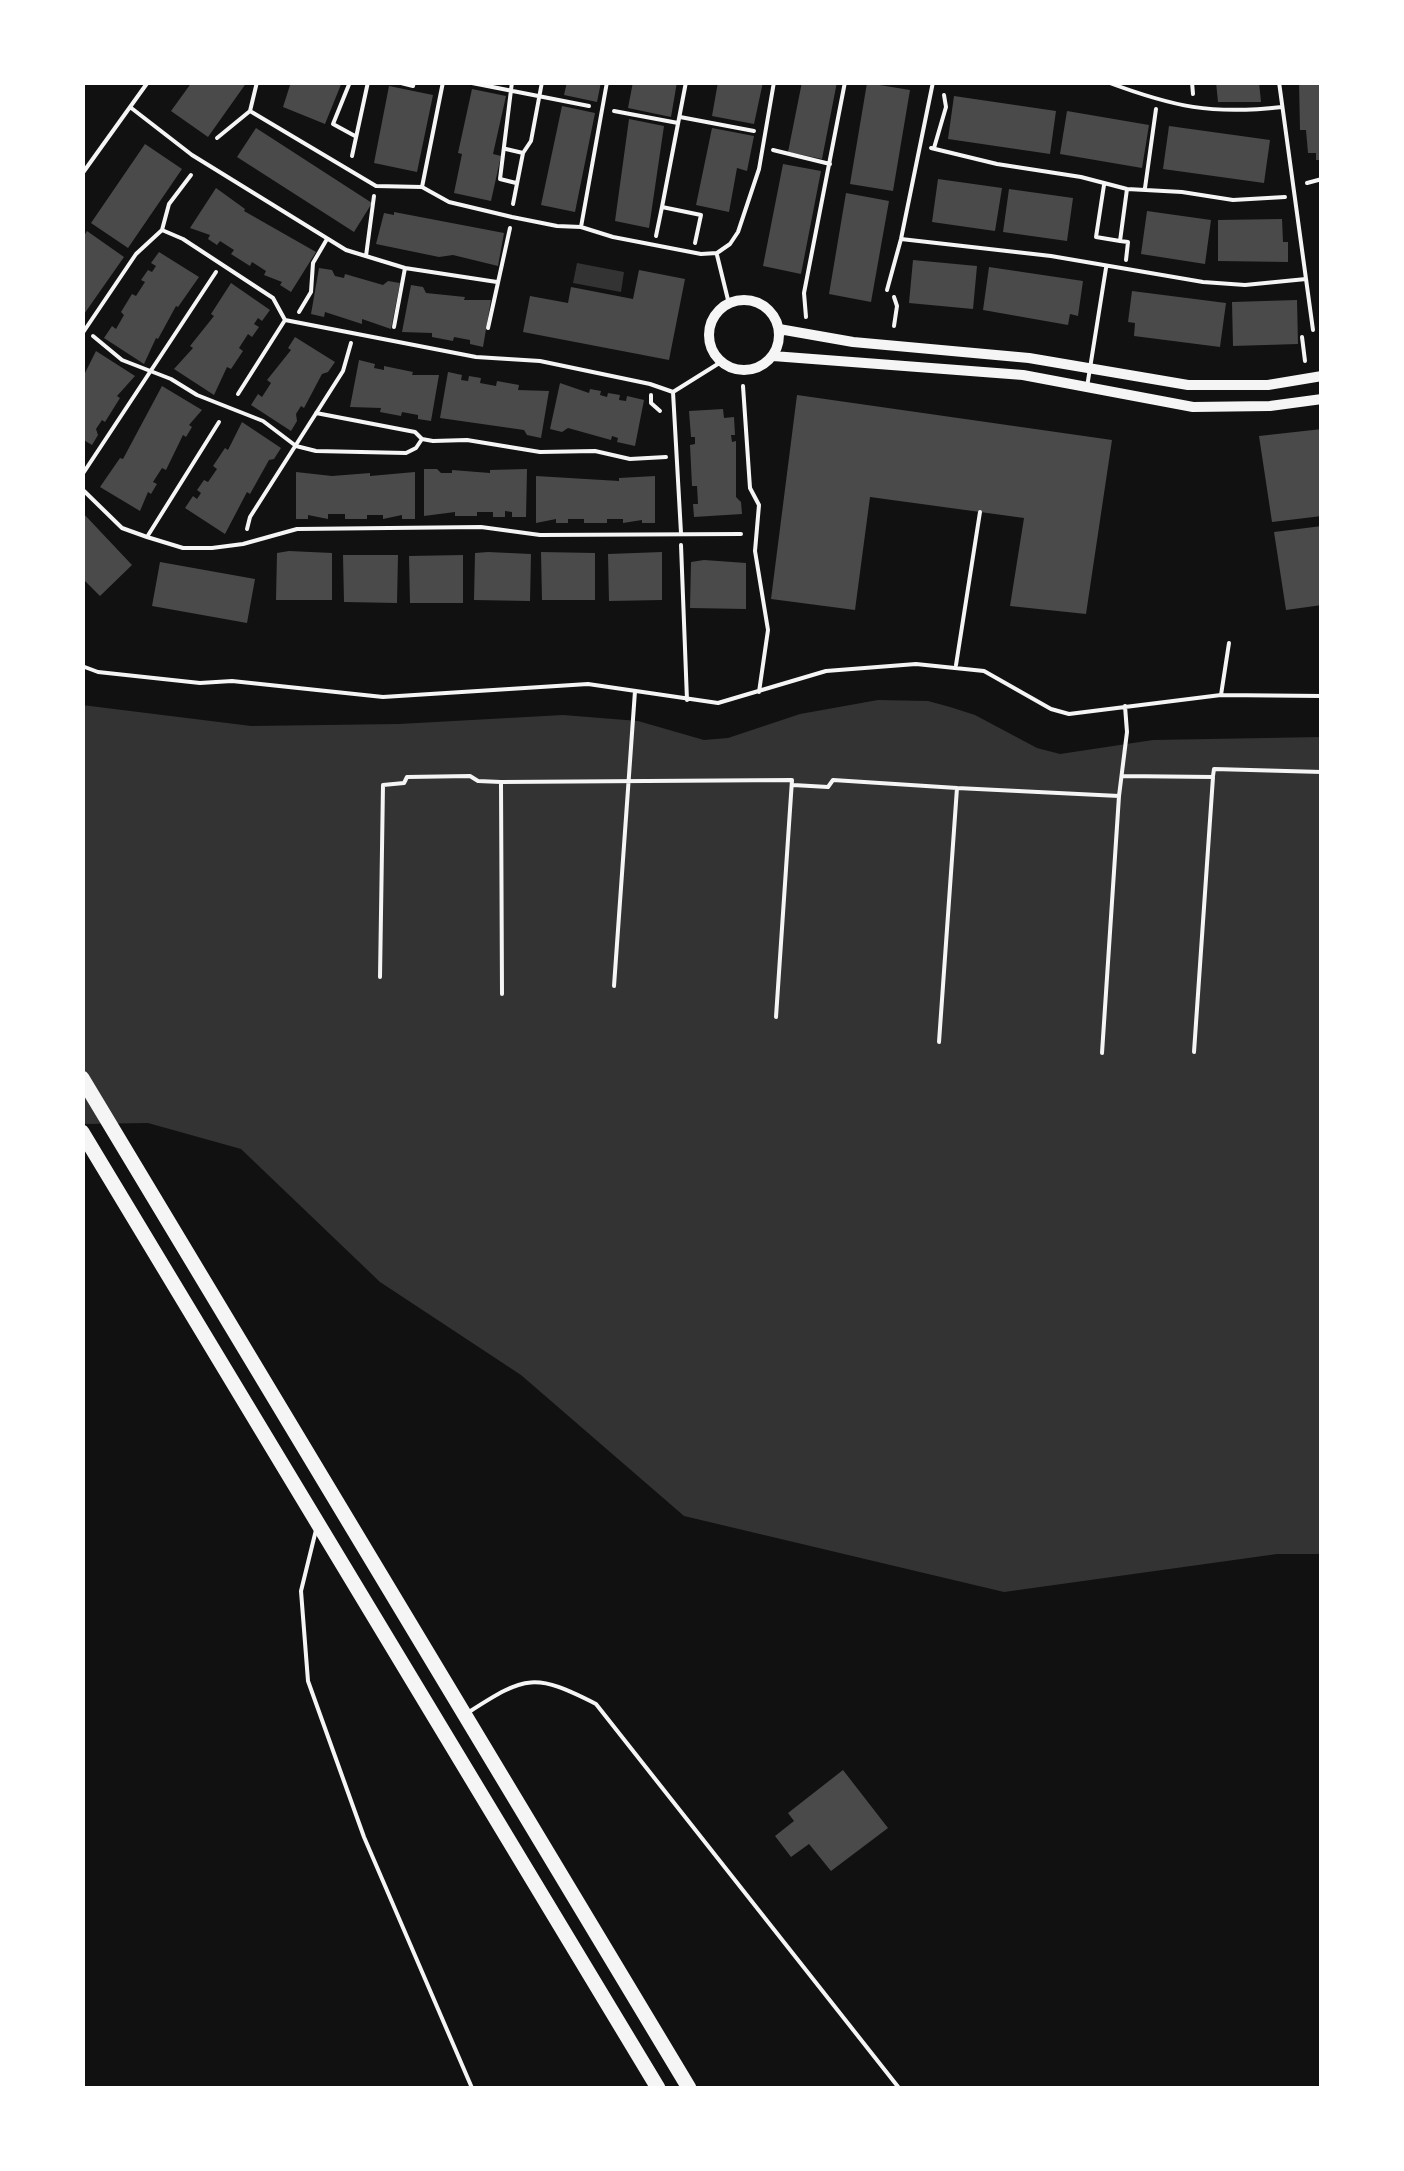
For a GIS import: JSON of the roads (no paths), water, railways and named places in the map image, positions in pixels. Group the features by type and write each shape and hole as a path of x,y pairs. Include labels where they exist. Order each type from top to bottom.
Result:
{"highway":[{"path":"82,1078 689,2088"},
{"path":"82,1132 658,2088"}],"street":[{"path":"730,304 760,304 776,319 779,329 773,356 754,369 743,370 721,362 714,353 710,330 720,310 730,304"},
{"path":"779,329 833,340 1029,358 1188,385 1268,385 1322,376"},
{"path":"773,356 1023,375 1146,400 1225,408 1322,399"}],"lane":[{"path":"216,138 250,111 257,82"},
{"path":"422,188 443,82"},
{"path":"581,227 607,82"},
{"path":"250,111 376,186 422,188 450,202 512,217 581,227 694,253 716,253 730,244 738,232 763,148 774,82"},
{"path":"887,290 933,82"},
{"path":"1107,82 1157,100 1214,112 1282,108"},
{"path":"1279,82 1314,330"},
{"path":"83,332 136,254 162,230 169,204 191,175"},
{"path":"162,230 183,238 273,298 285,320"},
{"path":"901,239 1051,256 1245,286 1306,279"},
{"path":"716,253 730,304"},
{"path":"1087,387 1106,266"},
{"path":"285,320 476,357 540,361 673,392"},
{"path":"238,394 285,320"},
{"path":"673,392 721,362"},
{"path":"1225,387 1225,408"},
{"path":"673,392 681,533"},
{"path":"147,537 219,422"},
{"path":"82,489 122,528 183,548 243,544 296,530 481,527 540,535 741,534"},
{"path":"318,1520 301,1591 308,1681 364,1837 472,2088"},
{"path":"464,1716 522,1681 555,1683 596,1704 900,2088"}]}
